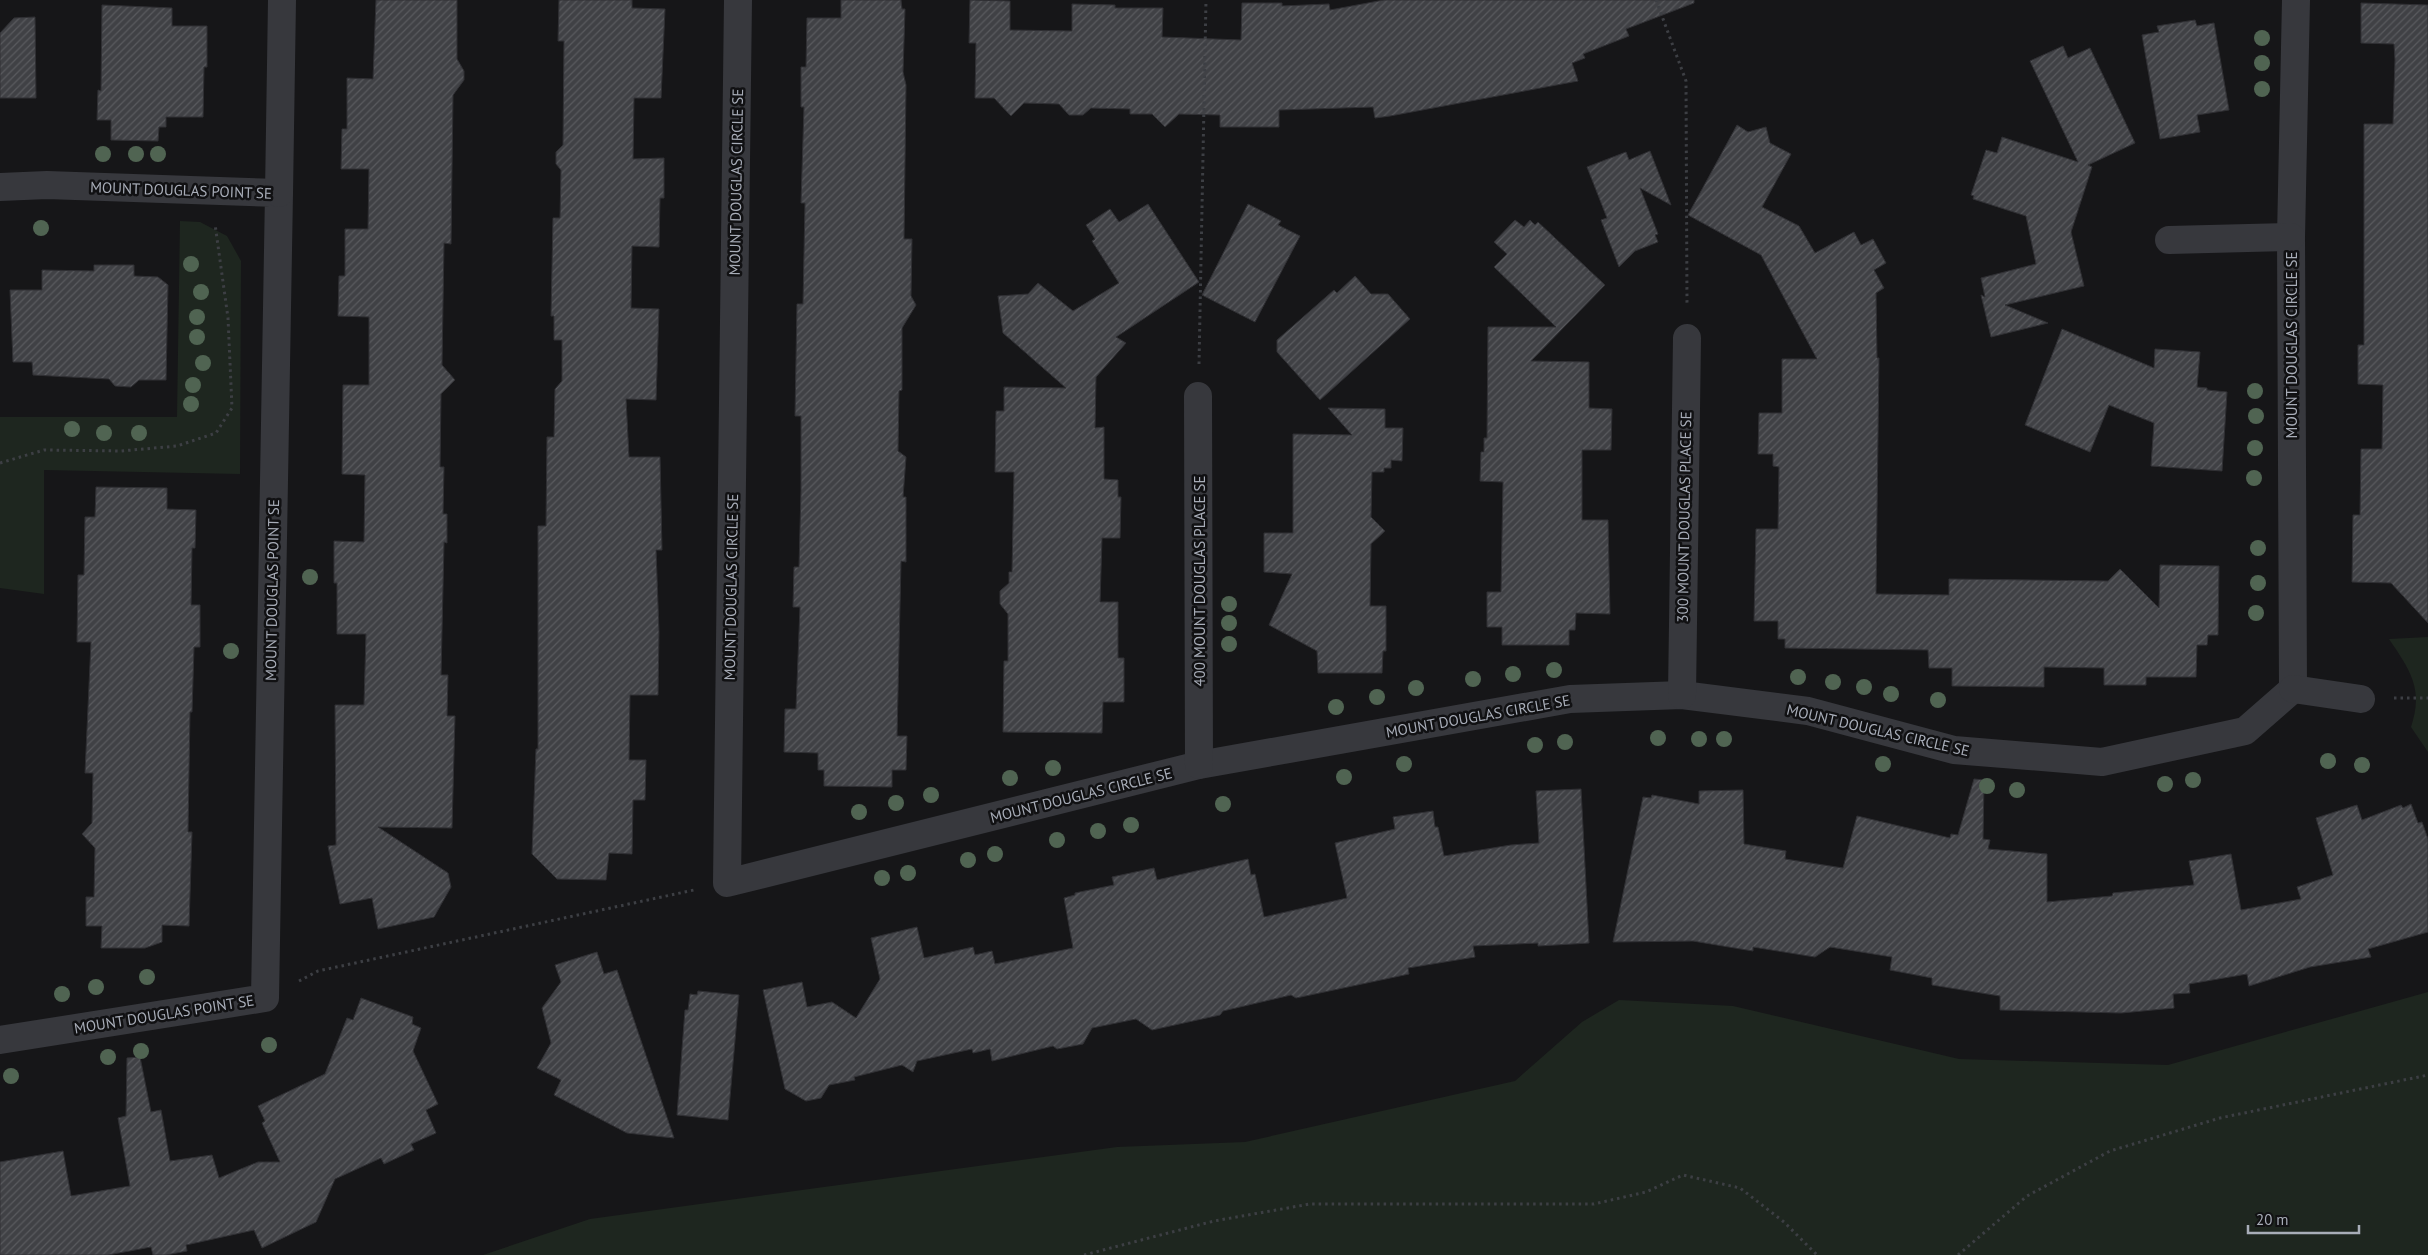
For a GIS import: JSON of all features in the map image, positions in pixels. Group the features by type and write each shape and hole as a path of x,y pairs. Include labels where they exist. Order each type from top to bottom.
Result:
{"street":[{"path":"279,193 282,0"},
{"name":"MOUNT DOUGLAS CIRCLE SE","path":"738,0 728,883 1199,765 1570,699 1682,696 1808,711 1954,750 2102,762 2245,731 2293,689 2291,237 2296,0"},
{"name":"MOUNT DOUGLAS POINT SE","path":"0,187 47,185 279,193 265,998 0,1040"},
{"path":"2169,240 2291,237"},
{"name":"300 MOUNT DOUGLAS PLACE SE","path":"1682,696 1687,338"},
{"name":"400 MOUNT DOUGLAS PLACE SE","path":"1198,396 1199,765"},
{"path":"2293,689 2361,699"}],"path":[{"path":"1198,396 1206,0"},
{"path":"1656,0 1686,81 1687,338"},
{"path":"0,462 44,450 121,451 177,446 216,433 232,408 228,318 215,231 217,191"},
{"path":"265,998 318,971 728,883"},
{"path":"1958,1255 2027,1196 2110,1151 2220,1118 2428,1075"},
{"path":"1084,1255 1214,1221 1310,1204 1594,1204 1646,1192 1682,1175 1740,1188 1784,1222 1817,1255"}],"shaded area":[{"path":"180,221 200,222 227,236 241,261 240,474 44,470 44,594 0,588 0,417 177,417"},
{"path":"2428,637 2428,752 2411,727 2416,702 2413,680 2409,670 2389,639"},
{"path":"2428,992 2428,1255 483,1255 590,1219 1117,1147 1245,1142 1515,1081 1582,1022 1619,1000 1733,1006 1959,1059 2168,1065"}],"building":[{"path":"376,0 457,0 457,59 464,71 464,80 453,95 451,244 444,243 442,365 455,380 441,394 440,467 444,467 443,514 447,514 447,543 444,542 441,675 448,675 447,716 455,716 452,828 378,827 448,873 451,887 434,917 378,929 372,898 340,904 328,846 336,845 335,705 364,705 366,634 337,634 337,583 334,583 334,541 364,542 365,475 342,474 343,385 369,385 369,317 338,316 339,276 345,276 345,229 368,229 369,169 341,169 342,129 347,129 347,78 373,79"},
{"path":"559,0 632,0 632,8 665,9 661,98 634,98 633,159 664,158 664,198 660,198 659,247 632,246 631,308 659,309 656,400 626,399 629,457 660,457 662,550 656,550 659,632 658,695 630,695 629,760 646,760 645,800 633,800 632,854 609,853 606,880 557,879 532,854 536,749 538,749 538,526 546,526 547,437 554,437 555,389 562,381 562,340 554,340 554,316 551,316 553,218 560,218 561,170 556,164 556,152 563,145 564,41 558,41"},
{"path":"841,0 901,0 902,9 905,9 903,72 906,85 904,239 912,239 911,296 916,305 902,328 902,390 899,391 898,451 906,457 903,497 906,497 906,562 901,561 897,736 907,736 906,770 892,770 892,787 824,786 824,770 818,770 818,753 784,752 785,709 796,709 800,607 793,607 794,567 799,567 801,491 801,416 795,416 797,304 803,304 805,203 801,203 804,107 801,107 801,67 806,67 807,18 841,18"},
{"path":"970,0 1010,1 1010,30 1072,31 1072,4 1115,5 1115,8 1163,8 1162,37 1241,40 1242,3 1282,3 1282,6 1329,4 1330,10 1384,0 1694,0 1694,3 1626,29 1629,36 1583,54 1585,58 1572,63 1578,81 1375,118 1373,107 1279,110 1279,127 1220,127 1220,115 1179,114 1165,127 1152,114 1130,114 1130,109 1091,108 1083,115 1069,115 1059,104 1024,103 1011,116 994,98 975,98 976,43 969,43"},
{"path":"2361,3 2428,5 2428,623 2391,583 2352,582 2353,515 2360,515 2361,449 2382,449 2383,385 2358,384 2358,345 2364,345 2364,124 2393,124 2395,60 2394,44 2361,43"},
{"path":"102,5 172,8 172,26 207,26 207,67 204,67 203,117 166,117 166,127 159,127 158,141 111,140 111,120 97,120 98,90 101,91"},
{"path":"35,17 36,98 0,98 0,33 14,18"},
{"path":"2195,20 2197,26 2214,23 2229,110 2197,115 2200,132 2160,139 2142,35 2159,32 2157,26"},
{"path":"2063,46 2068,58 2090,48 2135,143 2088,165 2092,167 2071,232 2084,286 2005,305 2048,323 1991,337 1981,295 1985,297 1981,278 2036,264 2026,216 1973,199 1974,196 1971,195 1986,150 1997,153 2002,137 2078,162 2030,61"},
{"path":"1737,125 1748,132 1766,127 1770,143 1791,154 1762,207 1799,226 1815,253 1854,232 1861,245 1873,239 1886,263 1874,270 1884,288 1876,293 1877,358 1879,358 1876,594 1949,595 1949,579 2108,581 2120,569 2159,608 2160,565 2219,566 2218,635 2208,635 2207,645 2197,645 2196,677 2146,677 2146,685 2104,685 2104,668 2044,667 2044,687 1952,686 1952,668 1929,668 1928,650 1785,648 1785,639 1778,639 1778,621 1754,621 1756,529 1778,529 1779,467 1773,466 1773,454 1758,454 1759,413 1782,413 1782,359 1817,359 1761,255 1688,215"},
{"path":"1650,151 1671,205 1640,188 1658,234 1655,235 1658,242 1635,251 1619,267 1601,220 1607,218 1587,167 1626,152 1629,160"},
{"path":"1148,204 1199,282 1116,337 1126,343 1096,377 1095,428 1104,427 1104,479 1118,480 1118,497 1121,497 1120,538 1102,538 1100,602 1118,602 1118,658 1124,658 1124,702 1103,702 1102,733 1003,732 1004,661 1008,661 1008,614 1000,604 1000,591 1009,583 1009,572 1012,572 1014,472 995,472 996,411 1004,411 1004,387 1066,388 1003,333 998,296 1028,294 1038,283 1073,311 1119,283 1092,241 1095,239 1086,225 1110,209 1119,222"},
{"path":"1248,204 1281,221 1278,225 1300,236 1255,322 1202,295"},
{"path":"1515,220 1524,227 1530,220 1535,225 1538,222 1605,285 1531,361 1589,362 1589,408 1612,409 1611,450 1582,450 1582,520 1608,520 1610,614 1576,613 1575,630 1569,630 1569,645 1502,645 1502,627 1487,627 1487,592 1501,592 1503,482 1480,481 1481,452 1484,452 1484,438 1487,438 1488,327 1556,327 1494,267 1507,254 1494,242"},
{"path":"94,265 134,265 134,276 158,277 168,285 166,380 139,380 131,387 115,386 109,379 33,375 32,362 13,362 10,290 42,290 42,270 94,271"},
{"path":"1355,276 1371,294 1388,294 1410,319 1320,400 1277,352 1277,340 1334,290 1337,293"},
{"path":"2062,329 2154,368 2155,349 2200,352 2197,387 2227,392 2222,471 2151,466 2154,423 2109,405 2090,452 2025,425"},
{"path":"1328,408 1385,409 1385,428 1403,428 1402,461 1391,460 1391,468 1384,468 1384,472 1372,472 1371,517 1385,531 1371,544 1370,606 1386,606 1386,651 1383,651 1382,673 1318,673 1317,651 1269,625 1292,574 1264,572 1264,533 1293,533 1293,434 1352,435"},
{"path":"96,487 167,488 167,509 196,510 195,548 192,548 191,605 200,605 200,647 194,647 192,712 190,712 188,832 192,832 189,926 162,925 162,942 145,948 101,948 102,926 86,926 86,897 94,897 95,848 82,834 92,823 93,773 85,773 91,642 77,642 78,575 84,575 85,517 95,517"},
{"path":"1974,779 1984,780 1983,839 1990,840 1988,849 2047,854 2047,902 2112,896 2113,893 2194,885 2189,861 2231,854 2241,910 2301,899 2297,887 2333,875 2316,818 2357,805 2362,820 2401,805 2403,808 2411,804 2418,823 2422,822 2428,839 2428,932 2368,949 2371,957 2310,967 2249,986 2247,974 2189,984 2190,993 2173,994 2174,1008 2121,1013 2000,1010 2000,996 1932,985 1932,978 1890,970 1892,957 1830,947 1815,957 1753,947 1753,951 1693,941 1613,942 1643,797 1651,798 1652,795 1699,804 1699,791 1743,790 1744,844 1786,851 1785,859 1843,868 1857,816 1950,838 1951,834 1958,835"},
{"path":"1581,789 1589,943 1538,946 1538,943 1473,946 1475,957 1408,968 1409,974 1296,998 1291,995 1223,1011 1220,1015 1152,1030 1136,1019 1092,1028 1083,1044 1057,1049 1053,1046 992,1061 990,1049 973,1053 972,1049 917,1061 913,1072 902,1065 854,1077 855,1080 829,1085 821,1098 806,1101 785,1089 763,990 802,982 807,1007 832,1002 856,1018 880,979 871,938 917,927 924,958 973,947 975,955 992,951 995,964 1073,948 1064,898 1075,895 1075,893 1114,885 1112,877 1154,868 1157,880 1248,859 1251,875 1255,874 1264,917 1347,898 1335,843 1395,829 1393,817 1433,811 1435,827 1438,827 1444,856 1511,845 1539,843 1536,791"},
{"path":"597,952 604,974 617,970 674,1138 627,1133 554,1095 561,1080 537,1068 551,1043 542,1008 561,982 555,965"},
{"path":"698,991 739,995 728,1120 677,1115 685,1010 688,1010 690,994 697,995"},
{"path":"361,998 413,1017 412,1024 421,1028 413,1051 438,1104 426,1110 436,1133 411,1144 414,1150 384,1164 381,1158 335,1179 316,1222 262,1248 254,1230 186,1245 187,1251 166,1255 153,1255 151,1247 108,1255 0,1255 0,1162 63,1151 71,1196 130,1186 118,1118 126,1116 127,1058 140,1057 151,1112 161,1110 170,1161 212,1155 219,1178 258,1162 280,1162 262,1123 265,1121 258,1106 325,1074 347,1018 353,1020"}]}
